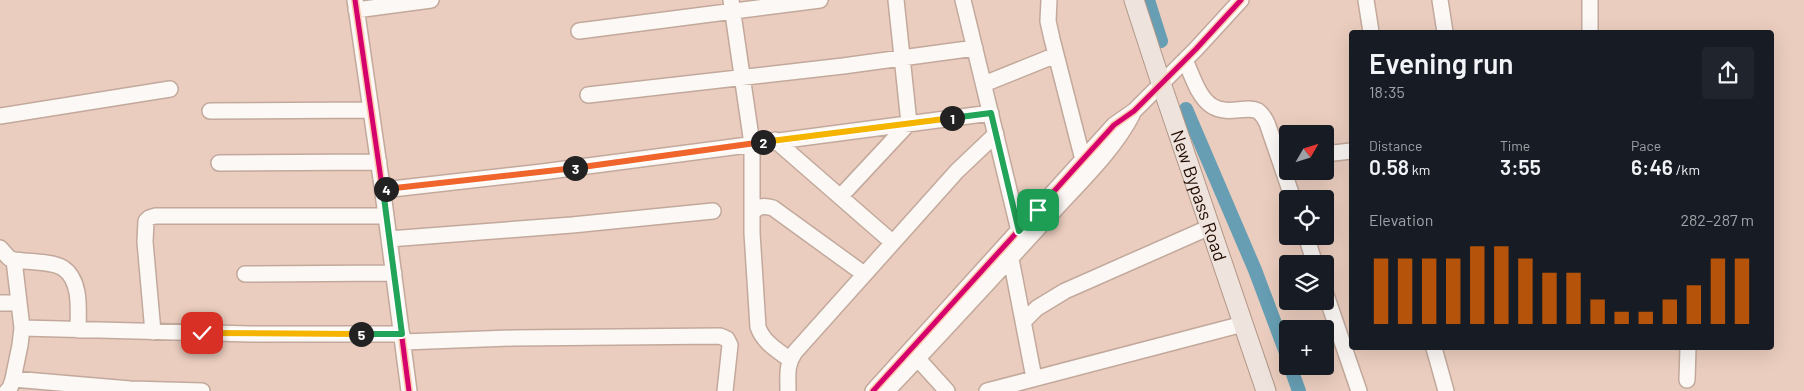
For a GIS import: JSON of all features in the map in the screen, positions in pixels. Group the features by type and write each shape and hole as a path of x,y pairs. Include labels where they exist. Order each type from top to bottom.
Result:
{"main road":[{"name":"New Bypass Road","path":"1134,0 1266,391"}],"street":[{"path":"409,391 383,190 356,5 432,0"},
{"path":"580,31 732,6 820,0"},
{"path":"896,0 909,123"},
{"path":"963,0 1019,231"},
{"path":"1049,0 1048,21 1083,160"},
{"path":"873,391 1114,126 1134,112 1241,0"},
{"path":"1366,0 1370,30"},
{"path":"1440,0 1445,30"},
{"path":"1590,0 1590,30"},
{"path":"732,6 752,144 752,214 758,327 766,341 789,359"},
{"path":"588,96 975,48"},
{"path":"984,84 1056,55"},
{"path":"1185,60 1201,94 1212,106 1228,111 1253,110 1259,112 1279,149"},
{"path":"0,116 170,89"},
{"path":"210,111 371,110"},
{"path":"887,391 1010,259 1124,132 1134,112"},
{"path":"383,190 542,172 991,113"},
{"path":"840,197 909,123"},
{"path":"788,391 789,359 957,171 996,134"},
{"path":"775,140 892,242"},
{"path":"1334,153 1349,151"},
{"path":"219,163 379,162"},
{"path":"752,214 757,208 763,206 773,208 864,274"},
{"path":"389,239 572,225 713,211"},
{"path":"153,332 145,242 146,221 149,218 155,216 386,216"},
{"path":"1023,322 1037,308 1065,290 1210,226"},
{"path":"0,248 9,258 14,260 63,268 70,276 79,302 78,330"},
{"path":"1010,259 1034,378"},
{"path":"14,260 22,328 10,385 202,391"},
{"path":"245,274 394,273"},
{"path":"0,303 19,303"},
{"path":"1331,310 1359,391"},
{"path":"987,391 1243,324"},
{"path":"22,328 402,338 720,336 727,339 730,345 726,391"},
{"path":"1435,350 1446,391"},
{"path":"1687,380 1688,350"},
{"path":"918,359 948,391"}],"waterway":[{"path":"1148,0 1161,41"},
{"path":"1186,109 1255,270 1279,334"},
{"path":"1293,375 1299,391"}],"cycle path":[{"path":"355,0 409,391"},
{"path":"873,391 1114,125 1134,111 1196,49 1241,0"},
{"path":"383,190 542,172 991,113"}],"route":[{"path":"202,333 402,334 383,190 542,172 991,113 1019,231 1038,210"}]}
